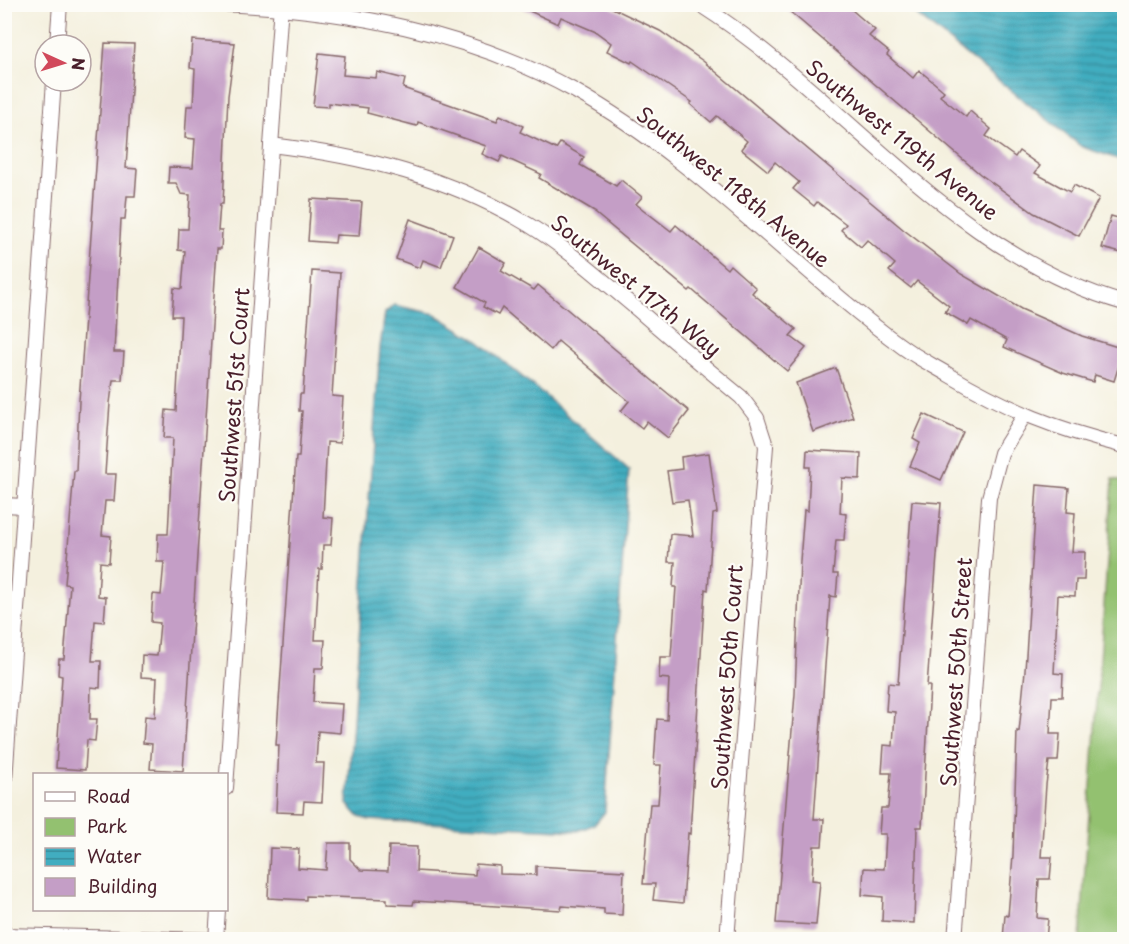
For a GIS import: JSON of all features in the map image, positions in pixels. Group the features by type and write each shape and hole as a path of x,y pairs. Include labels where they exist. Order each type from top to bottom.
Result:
{"street":[{"path":"58,33 60,4"},
{"name":"Southwest 118th Avenue","path":"223,4 281,6 387,22 482,49 577,92 669,155 753,223 841,300 907,350 1024,416 1070,432 1125,446"},
{"name":"Southwest 119th Avenue","path":"699,4 756,46 934,197 982,232 1028,262 1070,283 1125,303"},
{"name":"Southwest 51st Court","path":"227,773 281,6"},
{"path":"4,795 7,718 53,93"},
{"name":"Southwest 117th Way","path":"271,145 363,158 407,170 472,195 528,224 574,257 741,397 758,418"},
{"name":"Southwest 50th Street","path":"956,939 990,490 1001,453 1024,416"},
{"name":"Southwest 50th Court","path":"727,939 766,447 758,418"},
{"path":"4,505 24,506"},
{"path":"4,934 215,939 218,911"}],"green space":[{"path":"1113,479 1124,481 1124,939 1080,939"}],"water":[{"path":"904,5 1124,5 1124,161 1082,147"},
{"path":"394,305 435,314 477,340 629,469 605,812 595,824 578,831 370,820 359,817 347,804 380,347 385,313"}],"building":[{"path":"514,4 604,4 660,31 703,61 904,230 961,274 1021,309 1082,336 1124,349 1114,381 1095,375 1093,382 1063,373 1004,347 1007,340 971,320 968,325 945,312 949,306 917,281 911,288 889,271 895,264 867,240 861,247 841,230 846,224 817,202 814,206 793,189 799,182 775,162 768,171 741,149 747,141 717,116 711,122 690,104 692,102 632,61 631,63 607,51 611,43 596,32 561,17 558,24"},
{"path":"781,4 845,4 875,30 869,36 889,52 887,55 913,78 919,70 944,91 940,96 966,117 970,111 991,129 986,136 1015,157 1019,151 1040,166 1035,173 1070,192 1074,185 1099,198 1079,236 1034,213 980,174"},
{"path":"192,40 235,43 228,96 223,204 220,204 218,231 222,231 221,249 217,249 183,771 150,769 152,744 143,743 145,716 155,717 157,678 141,677 142,655 157,656 160,623 151,622 153,594 161,595 164,562 157,562 158,534 168,534 173,438 164,438 166,410 176,411 181,316 172,316 174,288 182,289 185,251 178,250 179,229 188,229 190,195 181,194 176,183 168,183 169,167 193,168 195,139 185,138 187,106 193,106 195,69 190,68"},
{"path":"105,43 134,44 126,168 137,169 135,196 127,196 125,219 121,219 114,352 124,352 122,380 113,380 110,403 105,474 116,474 114,501 105,501 102,535 111,536 109,563 100,562 98,596 106,597 104,622 95,621 92,661 101,661 100,688 91,687 90,719 97,719 95,741 87,740 85,770 56,768 62,676 58,675 59,659 64,659 70,585 65,584 74,471 76,471"},
{"path":"319,53 345,56 343,75 376,78 377,72 405,79 403,88 497,121 500,115 523,126 520,132 556,149 560,143 584,157 580,165 616,186 621,180 642,197 636,204 671,231 676,225 727,269 730,265 756,288 752,293 796,329 790,336 806,348 787,371 596,212 539,178 541,174 502,156 499,162 482,154 486,146 418,122 417,126 367,113 368,108 329,103 329,107 313,106"},
{"path":"311,199 362,202 359,236 336,235 335,243 308,241"},
{"path":"1111,216 1125,220 1125,254 1102,248"},
{"path":"410,219 453,235 441,267 423,260 420,268 396,259"},
{"path":"479,247 506,263 501,271 534,290 538,285 689,411 668,438 647,421 642,428 621,411 629,401 558,341 551,350 502,308 498,315 483,307 485,303 457,287"},
{"path":"312,271 340,273 332,396 343,397 340,443 327,442 323,517 333,518 331,545 323,545 322,569 319,569 315,640 325,640 323,668 315,668 313,702 342,704 340,733 318,731 316,763 324,763 322,802 304,801 303,813 276,812 279,745 276,745 296,457 299,457 302,411 299,411 300,394 303,394"},
{"path":"836,368 853,417 813,432 796,383"},
{"path":"924,414 963,432 941,480 910,466 920,443 913,439"},
{"path":"807,450 861,453 860,479 842,478 840,513 846,514 844,540 836,540 833,574 838,574 836,597 830,596 814,819 824,819 822,846 814,846 812,880 820,881 816,925 776,923 795,694 804,510 808,511 810,467 806,467"},
{"path":"709,453 717,513 713,514 708,590 705,589 690,834 688,833 683,903 653,900 655,884 643,884 650,804 658,804 661,765 654,765 657,719 667,720 669,679 659,678 660,657 671,657 676,587 673,587 675,562 668,562 670,534 693,536 688,500 672,502 667,471 682,469 681,457"},
{"path":"1037,485 1069,488 1067,512 1075,513 1072,552 1085,552 1084,580 1076,580 1075,596 1058,595 1054,673 1063,674 1062,697 1052,697 1050,734 1060,734 1058,761 1049,761 1041,857 1052,857 1050,879 1039,879 1037,918 1048,919 1046,939 1003,939 1005,915 1008,916 1013,855 1017,731 1019,732 1025,671"},
{"path":"912,501 941,503 927,686 930,686 922,827 917,827 914,923 882,921 883,897 862,895 864,868 884,869 886,834 879,834 881,808 888,808 891,773 882,773 884,745 893,746 895,712 886,711 888,683 898,684"},
{"path":"328,843 350,843 350,859 361,870 388,871 389,846 417,847 416,871 475,875 476,864 500,866 500,874 536,875 536,866 624,871 622,915 604,914 604,909 562,906 561,910 414,901 413,905 387,904 387,899 306,896 306,900 268,898 270,848 299,849 298,868 326,870"}]}
